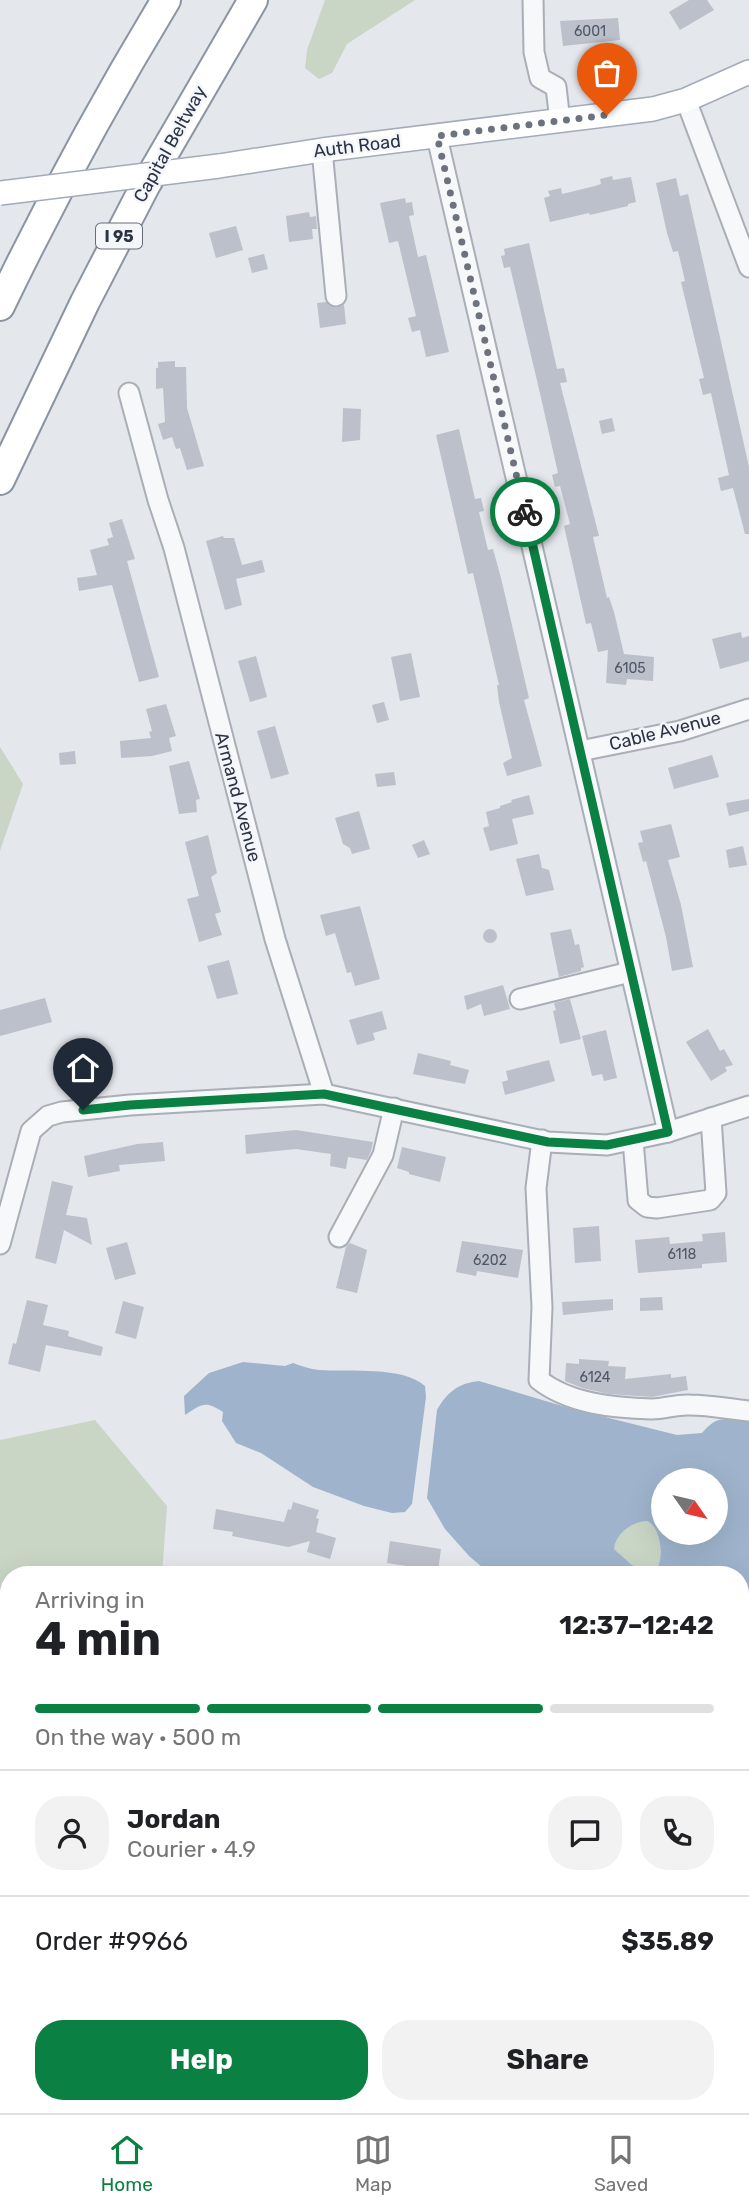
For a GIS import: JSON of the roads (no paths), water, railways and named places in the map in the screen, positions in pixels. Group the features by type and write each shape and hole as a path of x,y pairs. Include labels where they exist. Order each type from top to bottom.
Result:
{"highway":[{"path":"0,306 89,135 166,0"},
{"name":"Capital Beltway","path":"0,480 85,302 145,186 253,0"}],"main road":[{"name":"Auth Road","path":"0,193 653,109 686,100 749,72"}],"street":[{"path":"533,0 534,52 540,78 556,87 560,121"},
{"path":"686,100 749,267"},
{"path":"437,136 668,1132"},
{"path":"322,150 336,296"},
{"name":"Armand Avenue","path":"129,393 174,548 275,939 324,1094"},
{"name":"Cable Avenue","path":"580,751 680,731 749,709"},
{"path":"520,999 630,972"},
{"path":"0,1244 31,1130 48,1116 62,1112 130,1105 324,1094 542,1140 607,1145 668,1132 749,1105"},
{"path":"339,1237 379,1164 394,1108"},
{"path":"633,1140 638,1200 647,1207 657,1208 710,1200 716,1193 711,1118"},
{"path":"542,1140 536,1188 542,1307 539,1380 574,1399 614,1406 655,1409 688,1405 749,1411"}],"water":[{"path":"243,1362 285,1366 293,1363 319,1370 390,1373 403,1375 425,1386 426,1397 412,1504 405,1512 392,1513 364,1506 313,1487 261,1453 236,1443 222,1421 223,1412 212,1406 200,1406 185,1415 184,1396 209,1373"},
{"path":"479,1381 569,1408 677,1435 702,1433 713,1423 723,1419 749,1422 749,1566 658,1566 661,1555 660,1545 728,1545 728,1468 651,1468 651,1524 647,1521 626,1529 615,1543 614,1549 634,1566 481,1566 445,1529 427,1498 437,1410 454,1390"}]}
